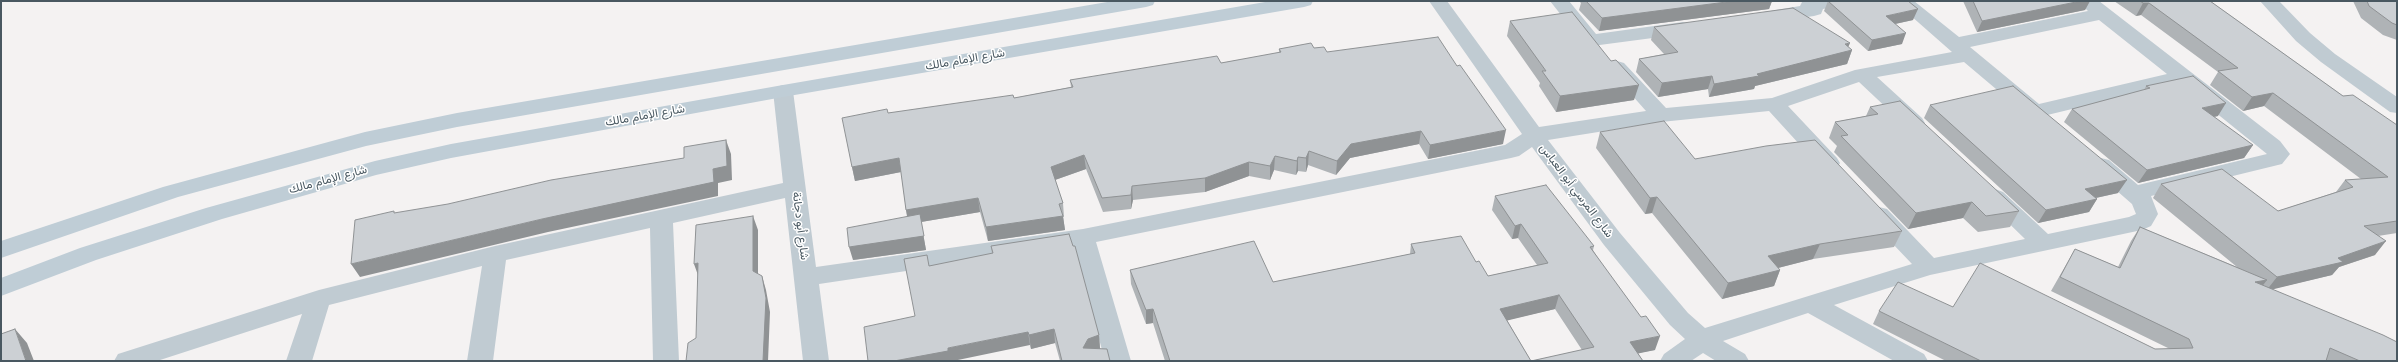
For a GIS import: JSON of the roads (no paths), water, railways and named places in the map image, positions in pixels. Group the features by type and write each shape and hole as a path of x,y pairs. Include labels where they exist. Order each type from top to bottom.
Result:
{"street":[{"path":"1,250 171,192 365,139 457,120 1146,1"},
{"name":"شارع الإمام مالك","path":"1,287 88,254 214,213 375,168 451,151 783,91 1304,1"},
{"name":"شارع المرسي أبو العباس","path":"1438,1 1612,239 1680,320 1702,340 1736,361"},
{"path":"1559,1 1592,40 1661,115"},
{"path":"1752,18 1814,10 1809,6 1841,1"},
{"path":"1903,1 2053,125"},
{"path":"2088,1 2277,150 2278,157 2134,193"},
{"path":"2269,1 2303,37 2328,58 2397,107"},
{"path":"807,278 1082,237 1511,151 1535,135 1661,115 1774,104 1862,74 2104,13"},
{"path":"1592,40 1699,26"},
{"path":"1862,74 1930,137"},
{"path":"2035,111 2185,76"},
{"name":"شارع أبو دجانة","path":"783,91 816,361"},
{"path":"1774,104 1843,177"},
{"path":"1673,361 1702,340 1735,326 1928,267 1966,261 2143,220 2147,214 2145,205 2134,193 2088,154"},
{"path":"1982,185 2044,243"},
{"path":"127,361 319,299 495,254 796,188"},
{"path":"1864,200 1928,267"},
{"path":"661,218 666,361"},
{"path":"1082,237 1112,360"},
{"path":"480,361 495,254"},
{"path":"1966,261 1994,275"},
{"path":"299,361 319,299"},
{"path":"1810,303 1915,361"}]}
